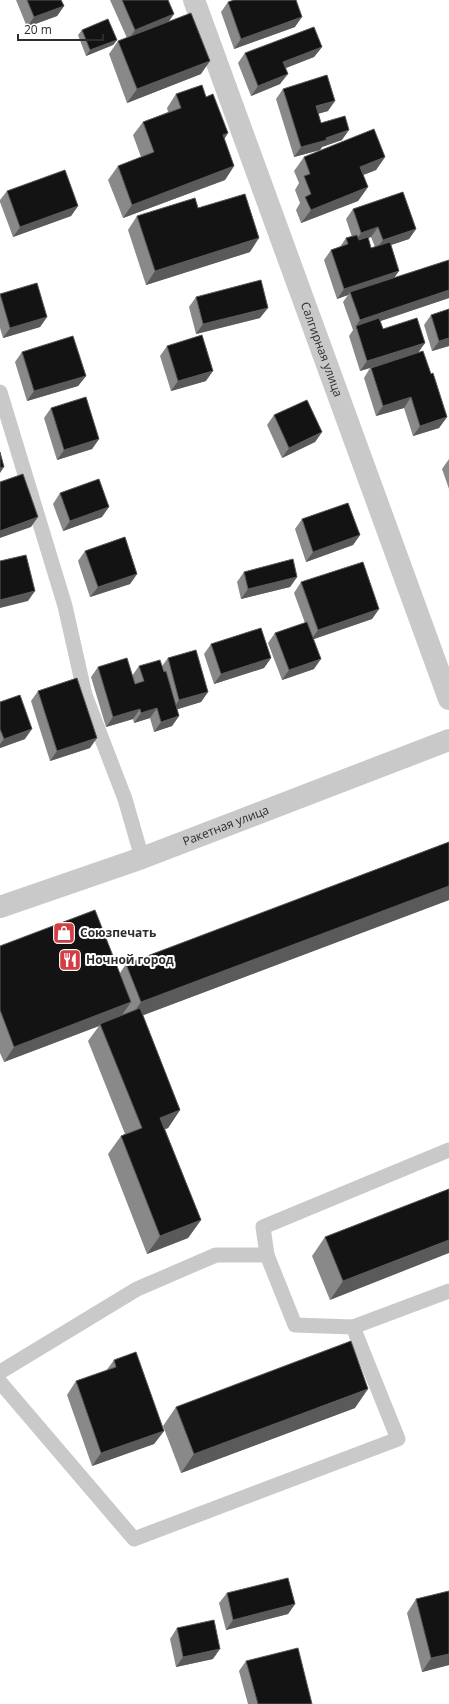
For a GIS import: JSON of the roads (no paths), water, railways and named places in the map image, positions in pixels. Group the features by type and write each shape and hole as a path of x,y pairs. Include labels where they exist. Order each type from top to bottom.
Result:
{"street":[{"name":"Салгирная улица","path":"194,0 449,699"},
{"name":"Ракетная улица","path":"0,907 142,858 449,740"}],"lane":[{"path":"0,392 65,606 85,695 125,799 142,858"},
{"path":"449,1150 263,1227 267,1255 295,1325 353,1327 449,1291"},
{"path":"0,1372 137,1289 216,1255 267,1255"},
{"path":"0,1382 134,1539 398,1439 353,1327"}],"place":[{"name":"Союзпечать","path":"64,933"},
{"name":"Ночной город","path":"70,960"}]}
